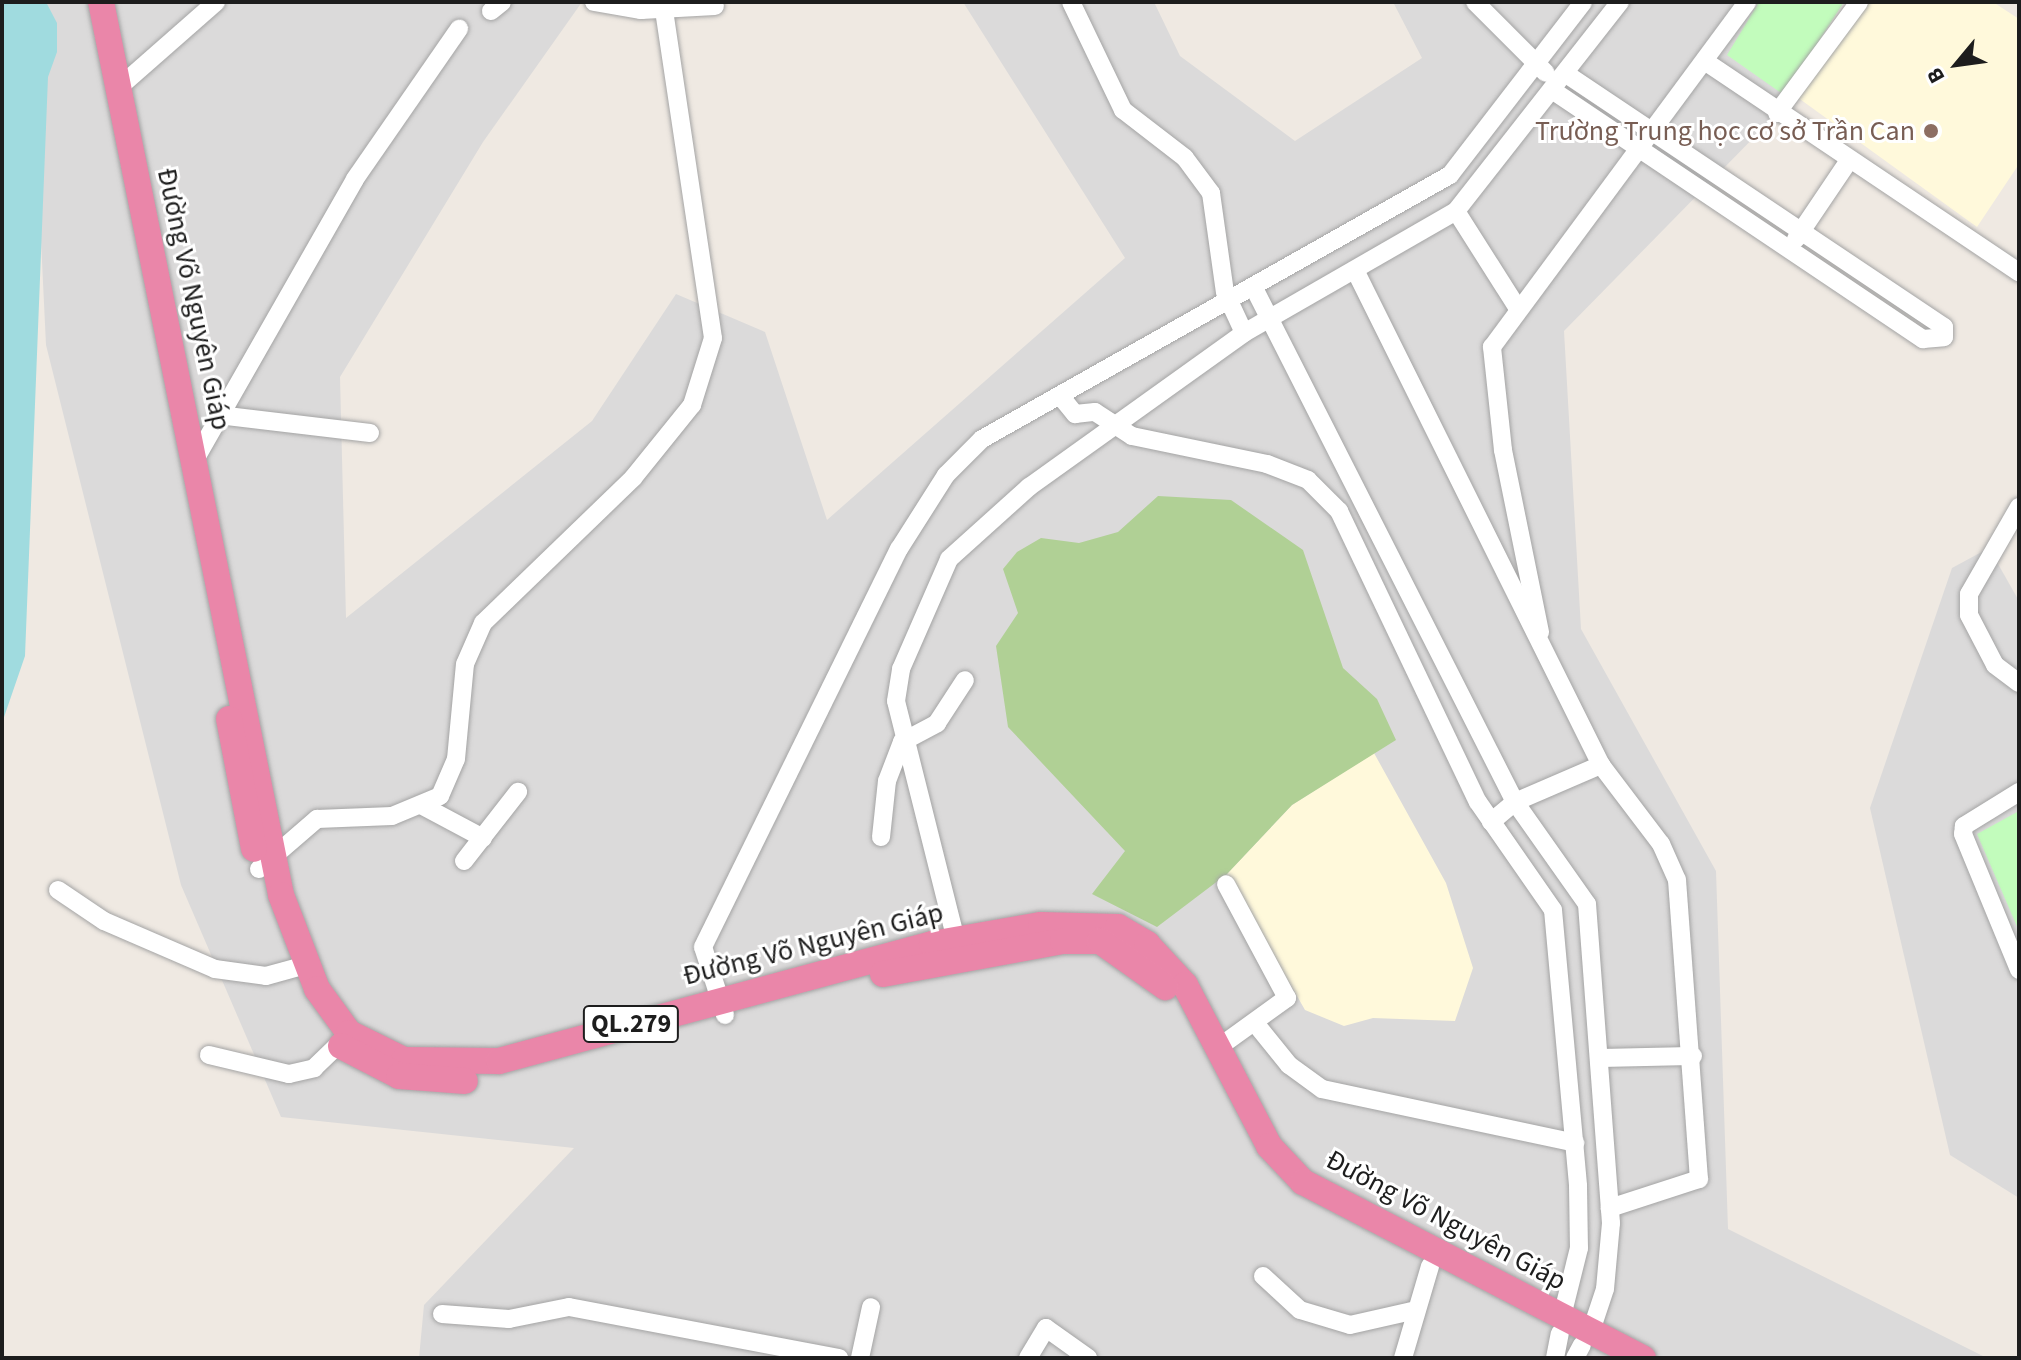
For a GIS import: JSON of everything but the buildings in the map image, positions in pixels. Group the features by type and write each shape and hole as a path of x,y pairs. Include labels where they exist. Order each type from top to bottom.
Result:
{"highway":[{"name":"QL.279","path":"101,2 117,89"},
{"name":"Đường Võ Nguyên Giáp","path":"117,89 266,864 308,1009 339,1044 399,1076 457,1081 496,1078 956,940 1041,925 1118,927 1172,969 1219,1047 1269,1146 1303,1182 1571,1340 1643,1358"},
{"name":"Đường Võ Nguyên Giáp","path":"298,967 349,1033 404,1060 432,1063 499,1061 869,976 1063,941 1100,941 1160,980 1191,1023 1267,1171 1327,1217 1608,1358"}],"street":[{"path":"117,89 216,2"},
{"path":"594,2 715,6"},
{"path":"1071,2 1123,110 1185,158 1211,193 1229,301 1244,333"},
{"path":"1475,2 1536,66 1641,147 1923,339 1944,337 1944,327 1653,131 1558,81"},
{"path":"722,1008 703,947 925,503 982,439 1062,398 1229,301 1255,290 1450,175 1583,2"},
{"path":"956,940 902,742 901,669 949,559 978,527 1244,333 1456,211 1620,2"},
{"path":"1541,642 1489,367 1492,347 1517,307 1706,62 1747,2"},
{"path":"1777,113 1859,2"},
{"path":"266,864 317,819 392,816 423,806 440,796 454,771 465,664 483,623 669,439 711,359 706,273 664,6"},
{"path":"188,447 227,416 355,179 459,29"},
{"path":"1706,62 1848,162 2019,272"},
{"path":"1790,248 1848,162"},
{"path":"1456,211 1517,307"},
{"path":"1355,270 1601,765 1661,844 1677,880 1693,1056 1699,1179 1686,1189 1630,1197 1610,1208"},
{"path":"1255,290 1271,318 1399,606 1501,814 1572,944 1599,1058 1610,1208 1605,1289 1571,1340"},
{"path":"1062,398 1075,414 1095,412 1113,427 1308,480 1339,511 1399,606 1501,814 1587,904 1572,944 1579,1248 1571,1340"},
{"path":"227,416 370,433"},
{"path":"2019,507 1969,594 1969,615 1995,665 2019,683"},
{"path":"881,837 887,781 902,742 937,723 965,680"},
{"path":"1501,814 1601,765"},
{"path":"464,861 518,792"},
{"path":"2019,792 1964,826 1963,834 2019,970"},
{"path":"423,806 483,838"},
{"path":"1219,1047 1287,998 1226,884"},
{"path":"58,890 104,921 215,969 266,976 298,967"},
{"path":"1255,1023 1289,1065 1322,1089 1575,1143"},
{"path":"209,1055 289,1074 314,1068 339,1044"},
{"path":"1599,1058 1693,1056"},
{"path":"1403,1358 1430,1266"},
{"path":"1263,1276 1300,1310 1327,1320 1370,1324 1416,1310"},
{"path":"442,1314 509,1319 569,1307 839,1358"},
{"path":"860,1358 871,1307"},
{"path":"1028,1358 1046,1328 1088,1358"}],"shaded area":[{"path":"20,2 582,2 483,142 340,377 346,618 592,421 676,294 765,332 827,520 1125,258 963,2 1154,2 1180,56 1295,141 1422,58 1393,2 1831,2 1771,120 1564,331 1581,629 1716,871 1728,1229 1987,1358 419,1358 424,1305 574,1148 281,1117 181,885 46,345 32,53"},
{"name":"Trường Trung học cơ sở Trần Can","path":"1869,2 1993,2 2019,19 2019,164 1977,227 1797,97"},
{"path":"1989,548 2019,601 2019,1198 1950,1155 1870,808 1952,568"},
{"path":"1374,753 1446,883 1473,968 1455,1021 1373,1018 1344,1026 1305,1010 1227,874 1292,805"}],"green space":[{"path":"1759,2 1844,2 1784,95 1727,55"},
{"path":"1158,496 1231,500 1303,550 1343,668 1377,699 1396,740 1292,805 1227,874 1157,927 1092,894 1125,851 1008,727 996,646 1018,613 1003,569 1017,552 1041,538 1079,543 1118,532"},
{"path":"2019,811 2019,931 1977,834"}],"water":[{"path":"2,2 46,2 57,23 57,52 48,77 25,656 2,723"}],"place":[{"name":"Trường Trung học cơ sở Trần Can","path":"1931,131"}]}
